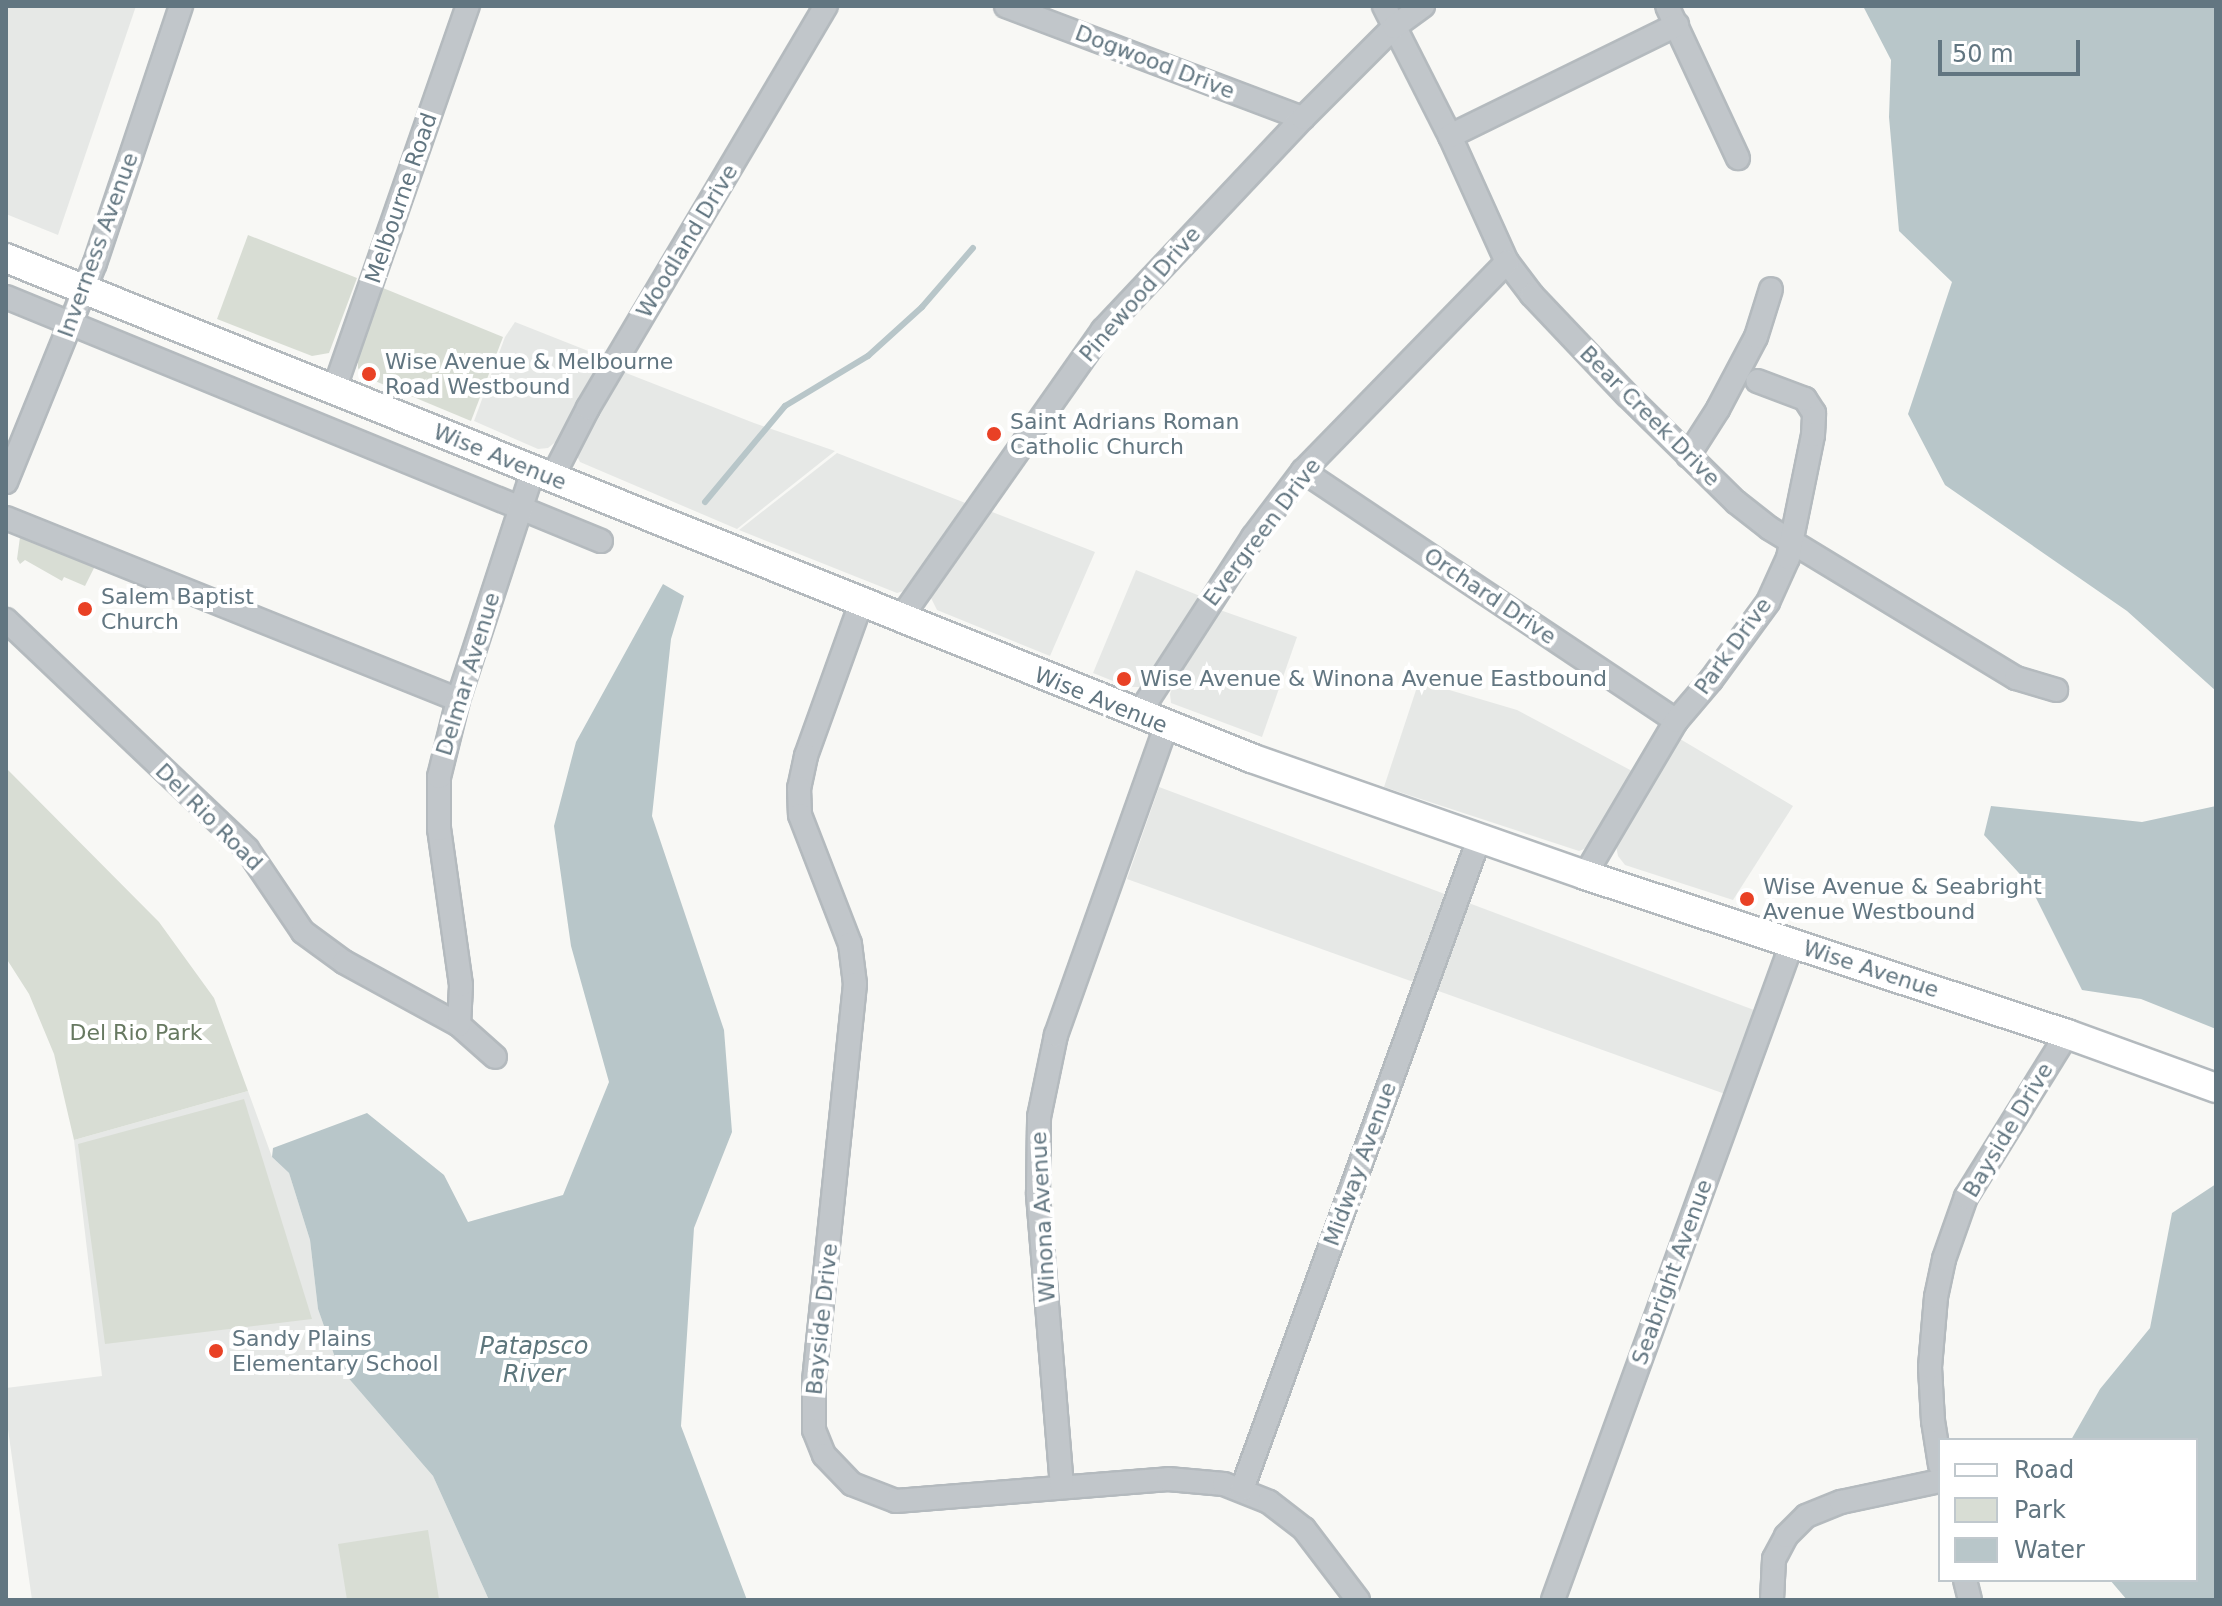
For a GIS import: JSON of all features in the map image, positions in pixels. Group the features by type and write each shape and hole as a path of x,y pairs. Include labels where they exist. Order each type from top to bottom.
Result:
{"main road":[{"name":"Wise Avenue","path":"6,258 1166,726 1479,839 2067,1034 2216,1088"}],"street":[{"name":"Inverness Avenue","path":"6,482 85,289 181,6"},
{"name":"Melbourne Road","path":"334,390 468,6"},
{"name":"Woodland Drive","path":"542,474 588,408 826,6"},
{"name":"Dogwood Drive","path":"1006,6 1303,118"},
{"name":"Bear Creek Drive","path":"1384,6 1450,136 1507,262 1532,295 1688,456 1736,502 1793,543 2016,678 2056,690"},
{"name":"Pinewood Drive","path":"900,619 1103,330 1303,118 1394,27 1423,6"},
{"path":"1450,136 1672,16 1738,158"},
{"name":"Evergreen Drive","path":"1138,715 1246,548 1303,471 1507,262"},
{"path":"1688,456 1750,349 1771,289"},
{"name":"Wise Avenue","path":"6,297 601,541"},
{"name":"Park Drive","path":"1585,875 1676,721 1762,612 1793,543 1814,413 1805,399 1757,381"},
{"name":"Orchard Drive","path":"1303,471 1676,721"},
{"name":"Delmar Avenue","path":"459,1025 461,985 438,810 441,764 458,700 521,508 542,474"},
{"path":"6,518 458,700"},
{"name":"Bayside Drive","path":"861,603 806,756 799,788 805,831 850,944 855,984 814,1381 814,1430 824,1455 841,1476 881,1498 909,1501 1193,1479 1242,1489 1269,1502 1304,1529 1358,1600"},
{"name":"Del Rio Road","path":"6,620 247,849 303,932 344,962 459,1025 495,1057"},
{"name":"Winona Avenue","path":"1062,1487 1037,1168 1039,1117 1056,1035 1166,726"},
{"name":"Midway Avenue","path":"1242,1489 1479,839"},
{"name":"Seabright Avenue","path":"1553,1600 1792,943"},
{"name":"Bayside Drive","path":"1938,1452 1930,1367 1936,1297 1944,1259 1966,1197 2067,1034"},
{"path":"1772,1600 1774,1559 1786,1536 1806,1516 1841,1502 1938,1481"}],"shaded area":[{"path":"6,6 136,6 58,235 6,214"},
{"path":"515,322 606,358 558,440 548,448 538,449 474,421 505,337"},
{"path":"621,371 835,451 737,529 580,462 576,454 578,444"},
{"path":"837,453 968,504 907,590 897,593 739,530"},
{"path":"987,510 1095,552 1050,656 937,610 931,598 932,585"},
{"path":"1136,570 1200,596 1140,687 1128,687 1093,673"},
{"path":"1220,610 1297,637 1262,737 1171,703 1170,694 1176,678"},
{"path":"1419,681 1517,710 1634,772 1592,846 1579,851 1384,787"},
{"path":"1675,736 1793,806 1733,900 1625,865 1618,856 1616,846 1623,829"},
{"path":"1159,787 1754,1010 1725,1094 1127,879"},
{"name":"Sandy Plains Elementary School","path":"248,1091 272,1157 289,1173 310,1240 318,1309 338,1366 433,1476 489,1600 32,1600 6,1415 6,1388 102,1376 74,1140"}],"green space":[{"path":"248,235 357,278 329,353 312,356 217,319"},
{"path":"383,288 503,337 471,421 363,376 358,368 358,357"},
{"path":"20,537 95,566 85,586 64,577 62,581 25,560 20,564 17,559"},
{"name":"Del Rio Park","path":"6,768 159,922 214,998 248,1091 74,1140 54,1054 29,994 6,958"},
{"path":"244,1099 312,1319 105,1344 78,1144"},
{"path":"428,1530 439,1599 347,1600 338,1544"}],"water":[{"path":"1863,6 2216,6 2216,691 2127,611 1945,485 1908,414 1952,282 1899,231 1889,117 1891,60"},
{"name":"Patapsco River","path":"663,584 684,596 671,639 652,816 724,1030 732,1132 694,1228 681,1426 747,1600 489,1600 433,1476 338,1366 318,1309 310,1240 289,1173 272,1157 273,1148 367,1113 444,1175 468,1222 563,1195 609,1082 571,946 554,826 576,742"},
{"path":"1991,806 2142,822 2216,806 2216,1029 2141,999 2082,990 2029,884 1984,835"},
{"path":"2216,1184 2216,1600 2127,1600 2112,1582 2198,1582 2198,1438 2072,1438 2100,1389 2150,1328 2172,1213"}],"waterway":[{"path":"705,502 785,406 868,356 922,307 973,248"}],"place":[{"name":"Wise Avenue & Melbourne Road Westbound","path":"369,374"},
{"name":"Saint Adrians Roman Catholic Church","path":"994,434"},
{"name":"Salem Baptist Church","path":"85,609"},
{"name":"Wise Avenue & Winona Avenue Eastbound","path":"1124,679"},
{"name":"Wise Avenue & Seabright Avenue Westbound","path":"1747,899"},
{"name":"Sandy Plains Elementary School","path":"216,1351"}]}
